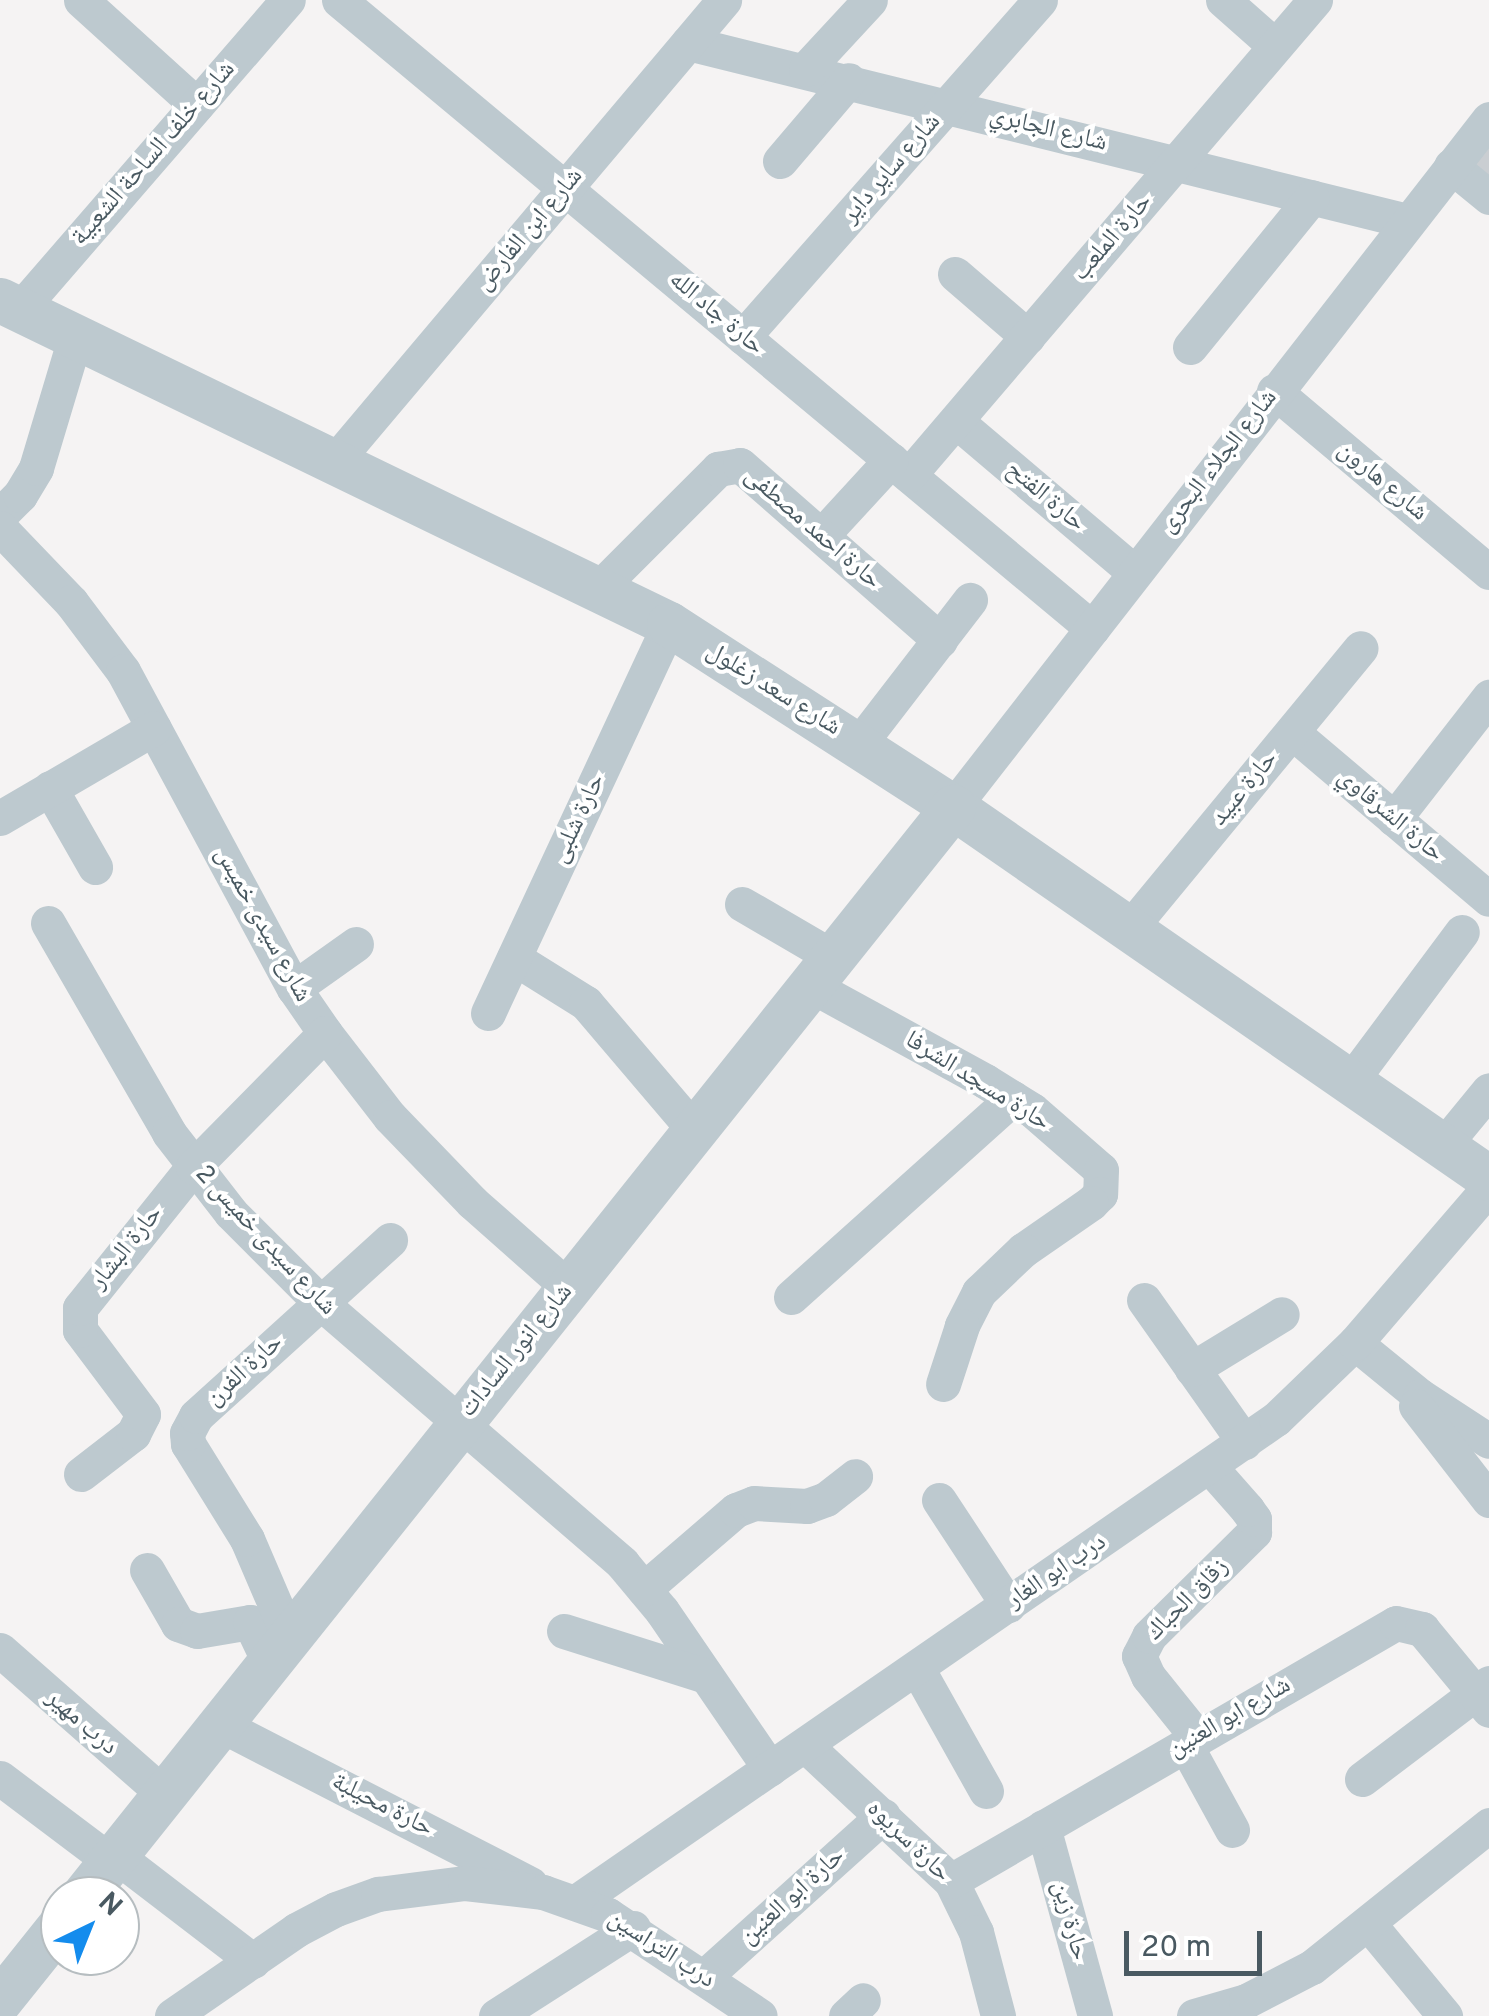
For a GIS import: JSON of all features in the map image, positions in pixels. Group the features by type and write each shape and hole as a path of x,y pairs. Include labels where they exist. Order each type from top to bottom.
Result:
{"street":[{"path":"81,0 197,104"},
{"name":"شارع خلف الساحة الشعبية","path":"10,304 197,104 288,0"},
{"name":"حارة جاد الله","path":"339,0 1092,628"},
{"name":"شارع ابن الفارض","path":"336,460 724,0"},
{"path":"806,68 870,0"},
{"name":"شارع ساير داير","path":"743,337 1040,0"},
{"path":"1223,0 1275,46"},
{"name":"حارة الملعب","path":"822,535 956,421 1315,0"},
{"name":"شارع الجابري","path":"688,43 806,68 1407,221"},
{"path":"780,160 849,80"},
{"name":"شارع الجلاء البحرى","path":"953,808 1489,119"},
{"path":"1452,166 1489,197"},
{"path":"1190,347 1312,197"},
{"path":"955,274 1028,337"},
{"name":"شارع سعد زغلول","path":"10,304 669,624 859,744 1489,1178"},
{"path":"0,515 20,495 36,468 76,335"},
{"name":"شارع هارون","path":"1274,392 1489,572"},
{"name":"حارة الفتح","path":"956,421 1134,572"},
{"name":"حارة احمد مصطفى","path":"598,588 725,465 748,469 940,640"},
{"name":"شارع سيدى خميس","path":"0,528 71,602 123,672 294,988 325,1033 390,1118 472,1202 568,1287"},
{"path":"859,744 970,600"},
{"name":"حارة شلبى","path":"488,1013 669,624"},
{"name":"حارة عبيد","path":"1129,929 1361,648"},
{"path":"1394,819 1489,697"},
{"path":"0,818 154,728"},
{"name":"حارة الشرقاوي","path":"1292,732 1489,899"},
{"path":"50,788 95,867"},
{"name":"شارع انور السادات","path":"99,1876 953,808"},
{"name":"حارة مسجد الشرفا","path":"742,904 821,971 1013,1098 1093,1160 1103,1182 1091,1203 1023,1250 980,1292 962,1326 943,1384"},
{"name":"شارع سيدى خميس 2","path":"48,923 118,1051 193,1166 321,1303 586,1530 644,1589 770,1769"},
{"path":"1350,1082 1462,932"},
{"path":"294,988 356,944"},
{"path":"514,958 586,1003 694,1130"},
{"name":"حارة البشار","path":"81,1474 133,1434 143,1414 80,1330 80,1308 193,1166 325,1033"},
{"path":"1443,1146 1489,1090"},
{"path":"792,1297 1013,1098"},
{"name":"درب ابو الغار","path":"560,1896 770,1769 1276,1420 1355,1343 1489,1187"},
{"name":"حارة الفرن","path":"279,1650 247,1539 193,1452 187,1433 196,1416 390,1240"},
{"path":"1144,1300 1244,1442"},
{"path":"1192,1369 1282,1314"},
{"path":"1355,1343 1489,1441"},
{"path":"1390,1372 1489,1500"},
{"name":"زقاق الحباك","path":"1191,1740 1148,1676 1140,1656 1148,1636 1254,1532 1254,1520 1247,1509 1210,1467"},
{"path":"644,1589 736,1510 754,1503 808,1506 826,1499 855,1476"},
{"path":"939,1500 1008,1605"},
{"path":"147,1570 178,1624 197,1631 250,1622 279,1650"},
{"name":"شارع ابو العنين","path":"950,1881 1396,1623 1422,1629 1485,1695"},
{"path":"564,1631 706,1676"},
{"name":"درب مهير","path":"0,1650 164,1794"},
{"path":"917,1668 986,1791"},
{"path":"1362,1779 1485,1695"},
{"name":"حارة محيلبة","path":"220,1724 560,1896"},
{"path":"1191,1740 1232,1830"},
{"name":"حارة سريوه","path":"804,1745 950,1881 976,1932 998,2016"},
{"path":"5,1792 113,1858 253,1960"},
{"name":"حارة ابو العنين","path":"704,1978 883,1816"},
{"path":"1194,2016 1280,1986 1368,1923 1489,1825"},
{"name":"حارة زين","path":"1043,1827 1096,2016"},
{"name":"درب التراسين","path":"172,2016 296,1930 378,1894 465,1882 560,1896 633,1928 760,2016"},
{"path":"1368,1923 1445,2016"},
{"path":"496,2016 633,1928"},
{"path":"0,2000 40,1949"}],"building":[{"path":"1489,139 1489,181 1469,164"}]}
